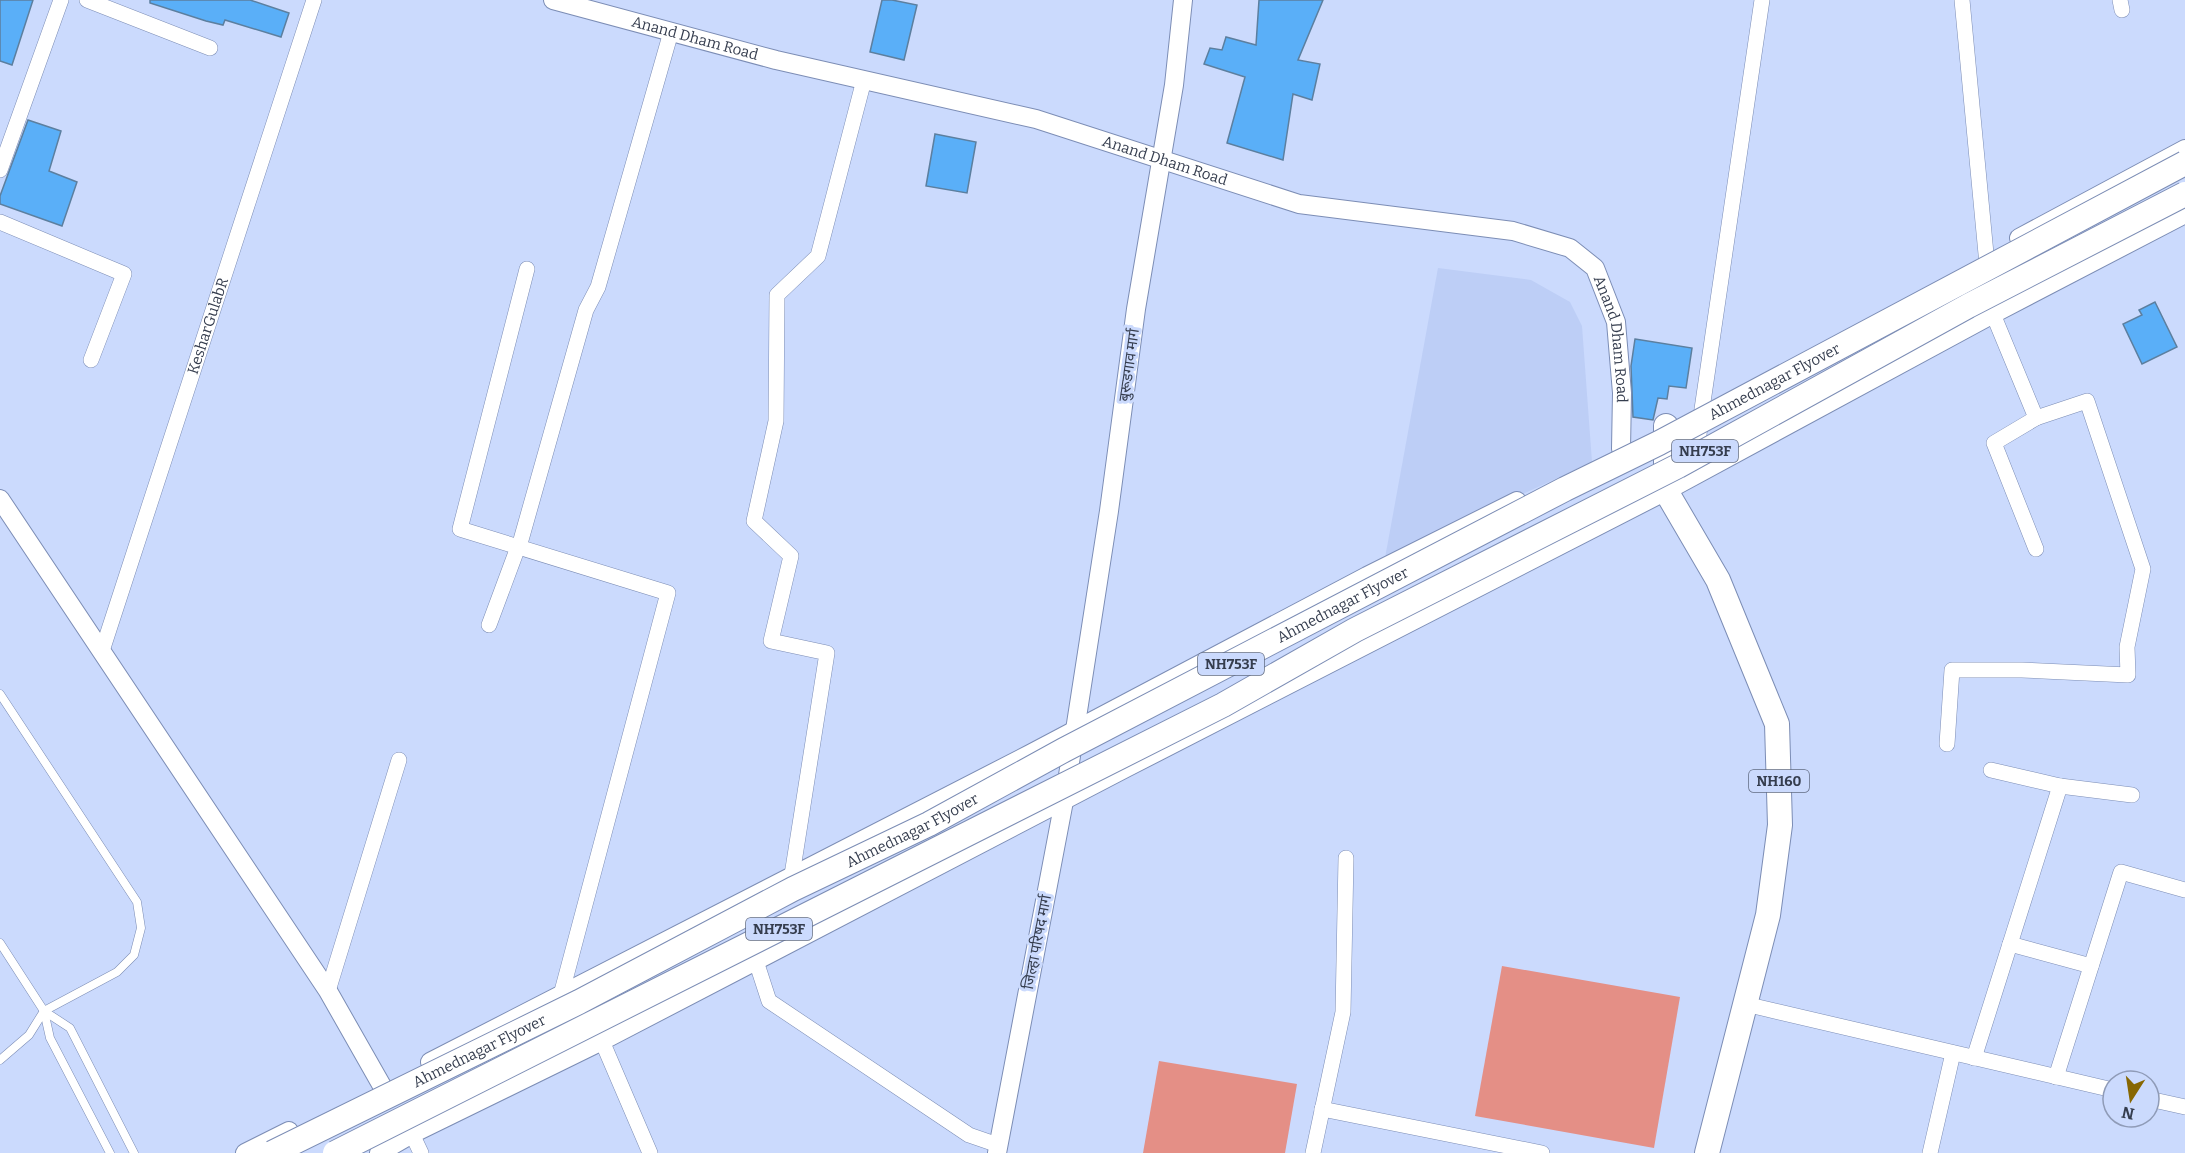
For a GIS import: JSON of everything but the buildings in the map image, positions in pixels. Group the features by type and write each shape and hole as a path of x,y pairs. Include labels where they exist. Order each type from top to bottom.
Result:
{"highway":[{"name":"Ahmednagar Flyover","path":"272,1153 579,1002 793,889 929,824 1064,750 1565,489 1688,428 2185,163"},
{"name":"Ahmednagar Flyover","path":"335,1153 1223,705 1355,630 1677,466 1968,306 2185,194"},
{"path":"1666,426 1666,491"},
{"name":"NH160","path":"1666,491 1718,580 1777,724 1780,825 1768,915 1707,1153"}],"street":[{"path":"0,170 61,0"},
{"path":"87,0 210,48"},
{"name":"KesharGulabR","path":"102,651 314,0"},
{"name":"Anand Dham Road","path":"553,0 776,60 1036,119 1299,204 1513,231 1570,248 1595,268 1616,321 1622,393 1620,449"},
{"name":"बुरूडगाव मार्ग","path":"1075,730 1109,511 1136,309 1174,85 1183,0"},
{"path":"1694,474 1762,0"},
{"path":"1962,0 1993,315 2036,418"},
{"path":"489,625 519,547 586,309 598,287 671,32"},
{"path":"792,875 827,653 771,642 791,556 754,521 776,421 777,295 818,255 864,80"},
{"path":"245,1153 561,995 1356,582 1702,409 2185,149"},
{"path":"379,1153 412,1134 602,1041 1666,491 1694,474 2185,214"},
{"path":"0,222 124,274 91,360"},
{"path":"527,269 460,529 668,593 561,995"},
{"path":"1947,744 1952,670 2022,670 2128,675 2127,647 2143,569 2086,401 2036,418 1994,443 2036,549"},
{"path":"0,499 328,991 382,1086"},
{"name":"जिल्हा परिषद मार्ग","path":"997,1149 1064,801 1075,730"},
{"path":"328,991 399,760"},
{"path":"1991,770 2061,786 2132,795"},
{"path":"1974,1058 2061,786"},
{"path":"1312,1153 1342,1012 1346,858"},
{"path":"2056,1077 2121,872 2185,890"},
{"path":"2010,944 2091,966"},
{"path":"756,960 769,1001 969,1135 997,1149"},
{"path":"1745,1004 2101,1087"},
{"path":"602,1041 650,1153"},
{"path":"1930,1153 1953,1053"},
{"path":"2161,1102 2185,1107"},
{"path":"1322,1109 1542,1153"},
{"path":"412,1134 421,1153"}],"lane":[{"path":"0,694 137,902 141,928 134,955 117,972 44,1011 28,1035 0,1060"},
{"path":"0,943 44,1011 50,1038 110,1153"},
{"path":"44,1011 70,1028 134,1153"}],"shaded area":[{"path":"1438,268 1531,280 1570,302 1582,326 1592,462 1385,558"},
{"path":"1502,966 1680,997 1654,1148 1475,1116"},
{"path":"1159,1061 1297,1084 1285,1153 1143,1153"}]}
